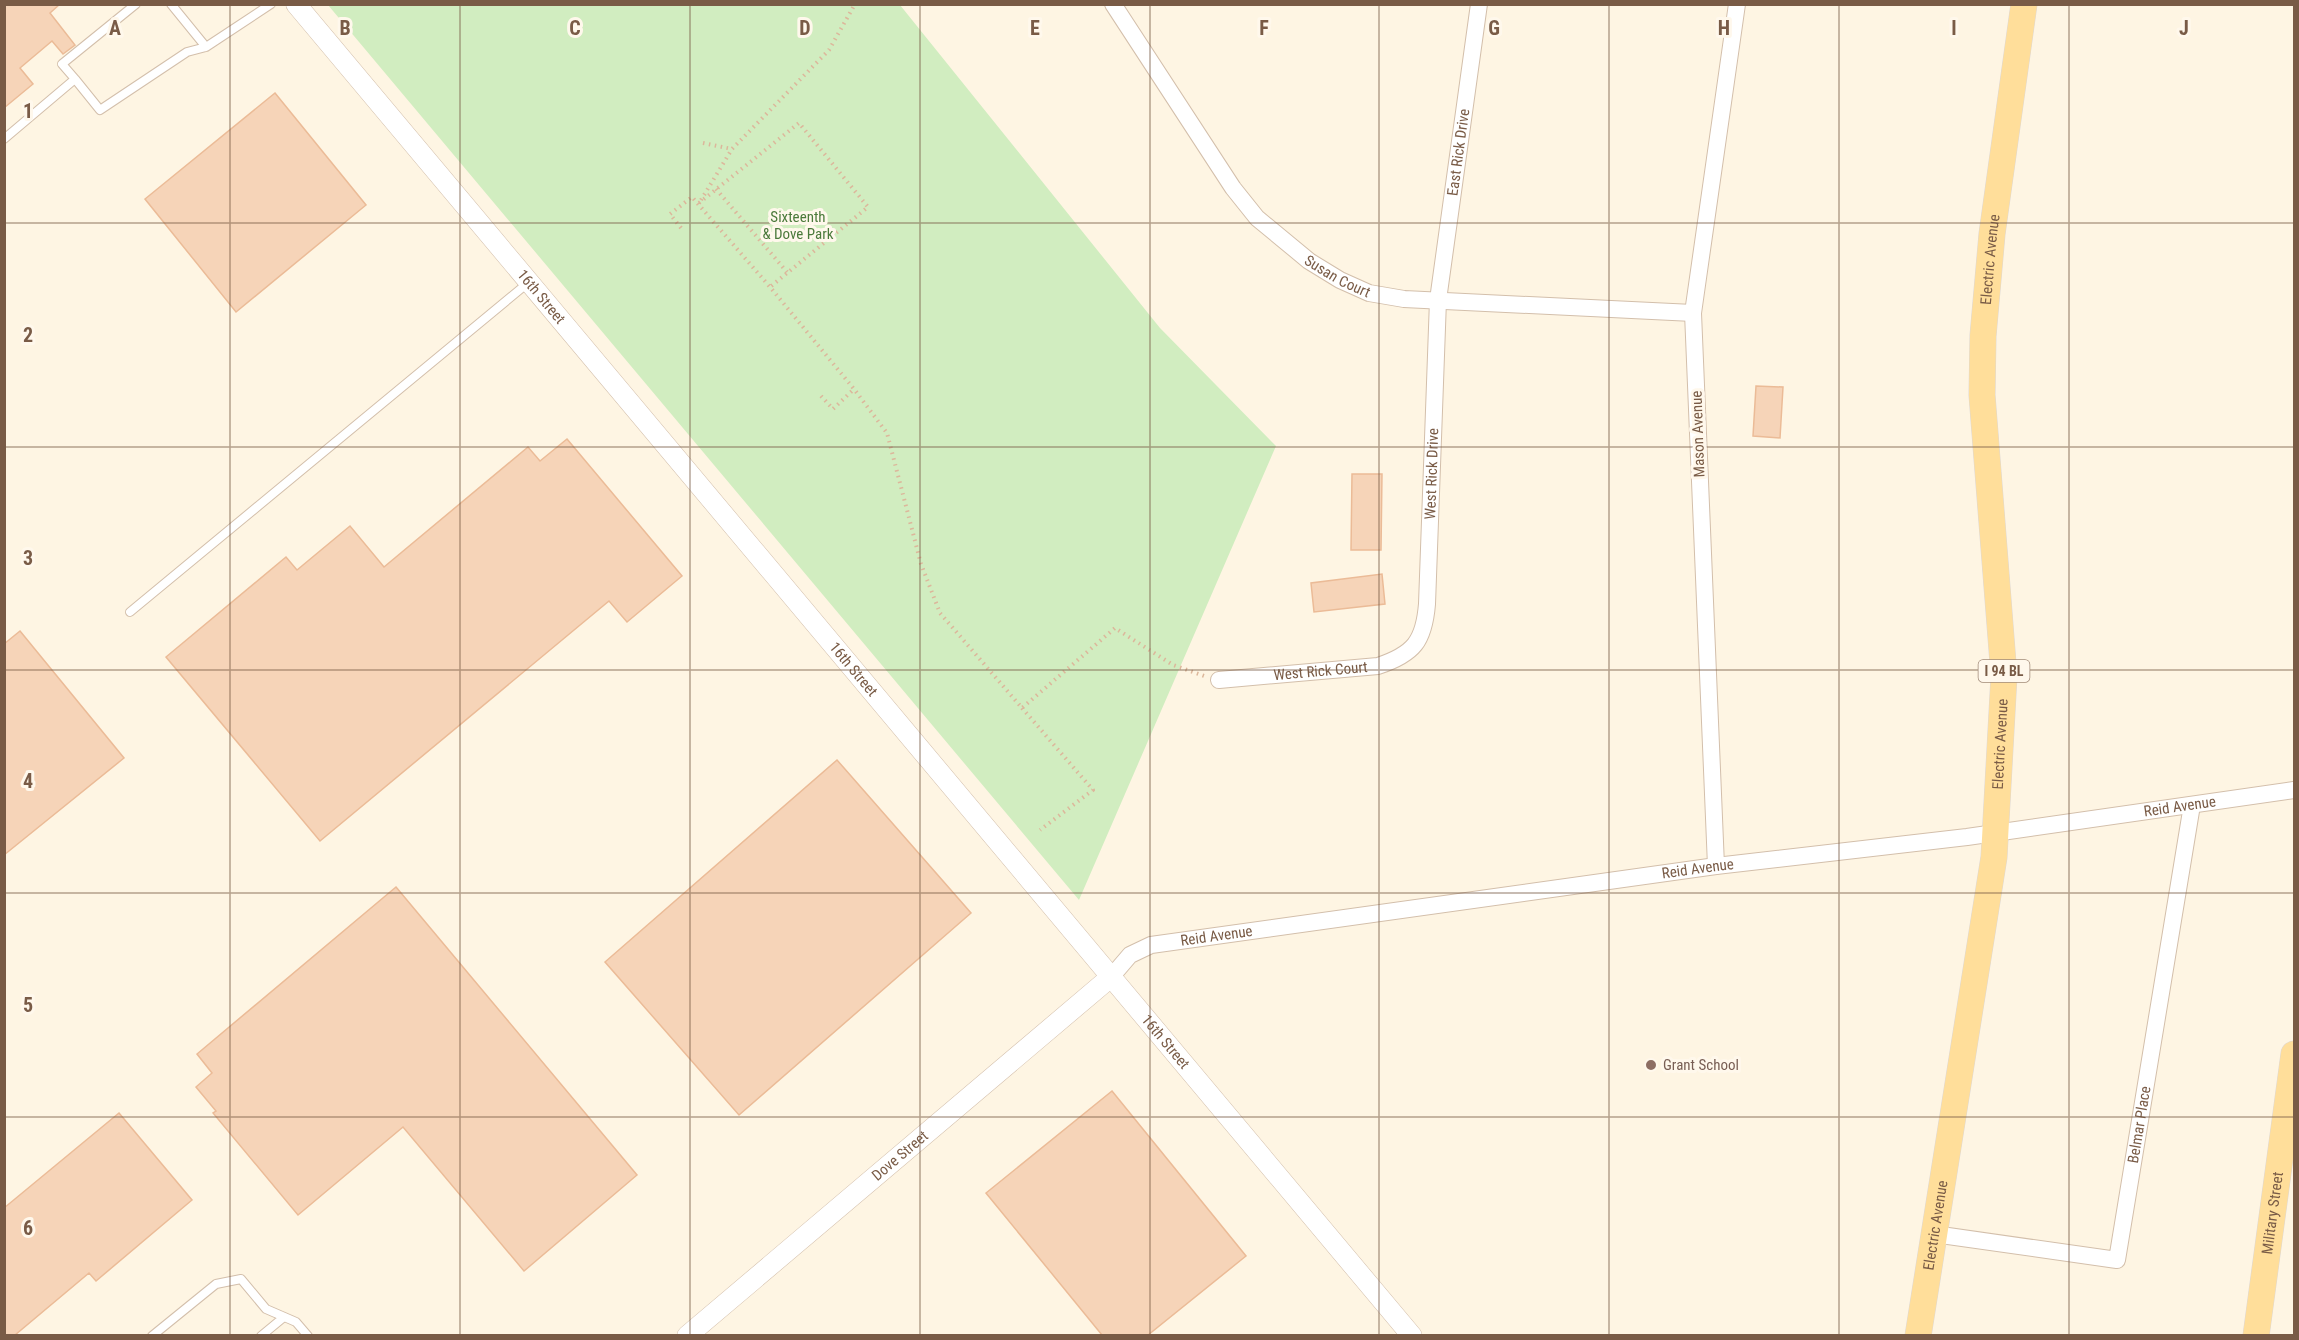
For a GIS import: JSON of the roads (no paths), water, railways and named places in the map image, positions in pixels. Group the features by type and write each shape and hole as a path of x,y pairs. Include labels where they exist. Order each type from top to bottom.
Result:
{"main road":[{"name":"Electric Avenue","path":"1918,1335 1994,857 2004,676 1982,395 1983,336 1992,234 2024,4"},
{"name":"Military Street","path":"2256,1335 2295,1054"}],"street":[{"name":"Susan Court","path":"1113,4 1233,188 1257,218 1283,242 1332,276 1369,293 1404,299 1693,313"},
{"name":"East Rick Drive","path":"1438,300 1479,4"},
{"name":"Mason Avenue","path":"1716,866 1693,313 1737,4"},
{"name":"16th Street","path":"299,5 1412,1335"},
{"name":"West Rick Drive","path":"1416,645 1426,618 1427,604 1438,300"},
{"name":"West Rick Court","path":"1219,680 1378,666 1392,661 1416,645"},
{"name":"Reid Avenue","path":"1112,976 1130,955 1151,945 1716,866 1966,837 1995,831 2295,790"},
{"name":"Belmar Place","path":"1934,1234 2117,1260 2192,805"},
{"name":"Dove Street","path":"687,1335 1112,976"}],"lane":[{"path":"136,4 62,64 100,110 187,52 206,47 271,4"},
{"path":"171,4 206,47"},
{"path":"4,139 75,79"},
{"path":"130,612 529,282"},
{"path":"152,1335 216,1284 241,1279 266,1309 297,1322 309,1335"},
{"path":"261,1335 284,1317"}],"place":[{"name":"Grant School","path":"1651,1065"}],"park label":[{"name":"Sixteenth & Dove Park","path":"798,226"}]}
